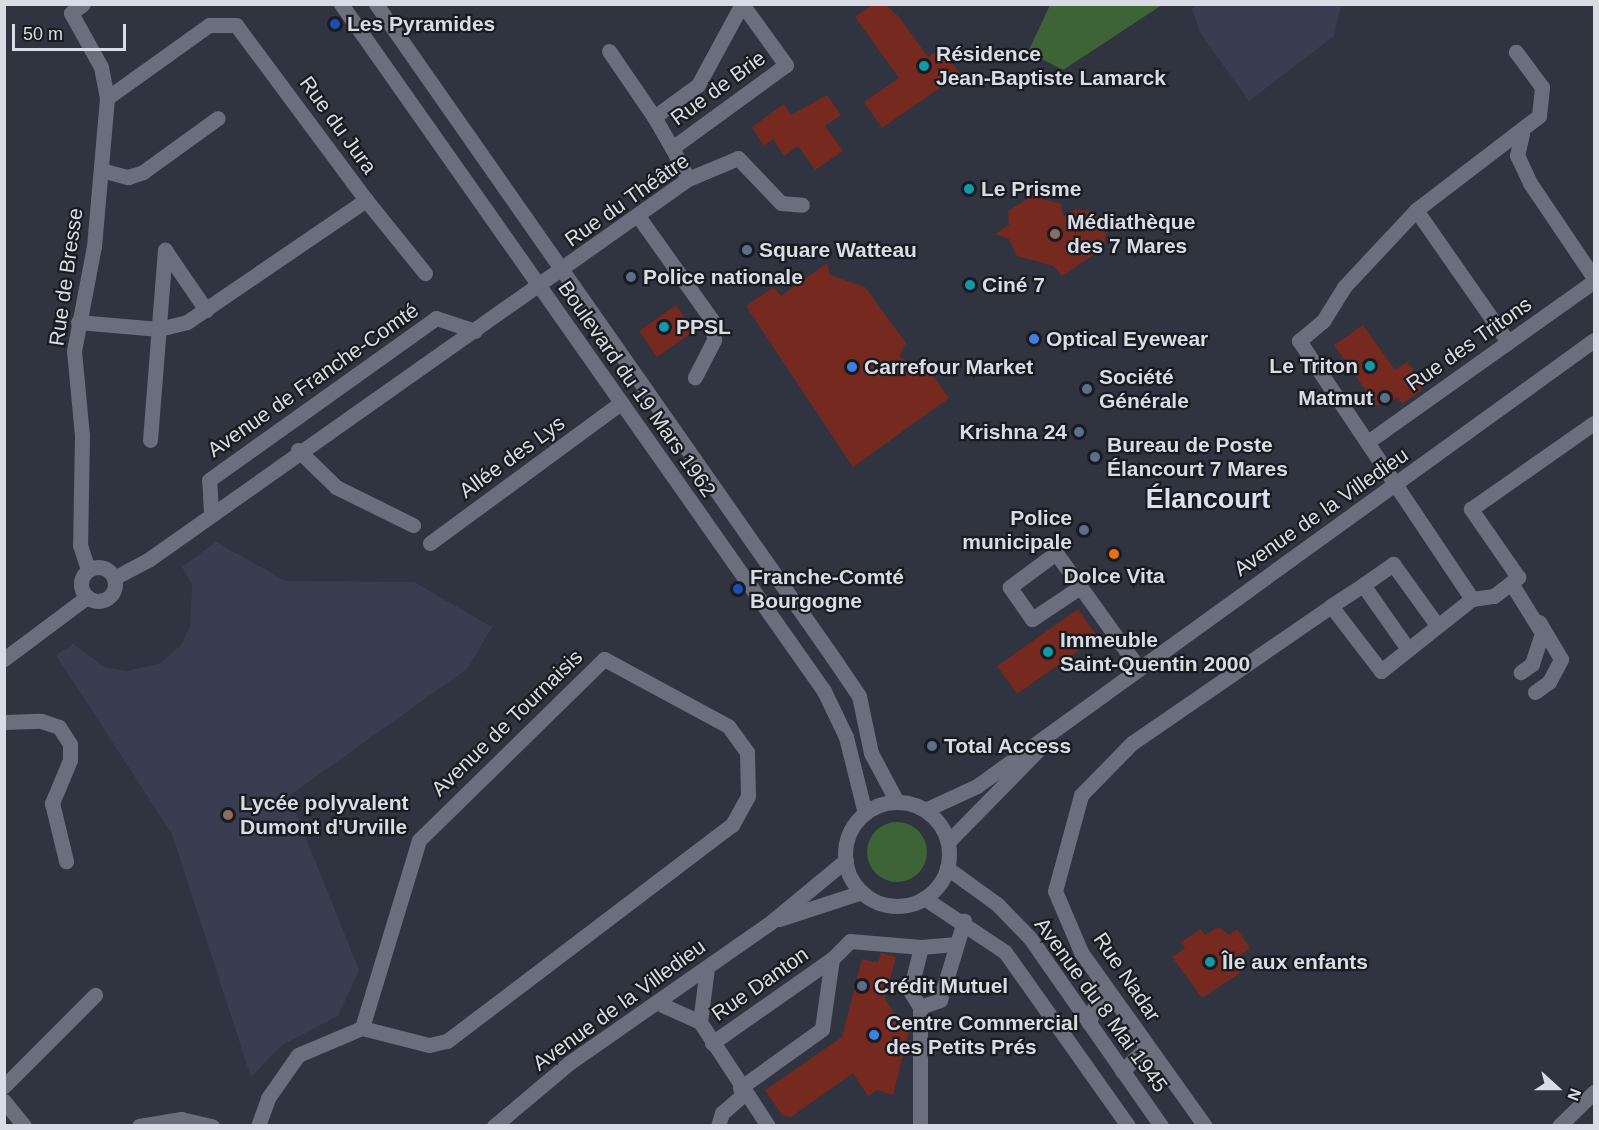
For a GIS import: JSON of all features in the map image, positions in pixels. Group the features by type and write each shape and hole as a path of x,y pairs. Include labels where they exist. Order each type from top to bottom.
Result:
{"street":[{"name":"Rue de Bresse","path":"83,4 71,13 101,67 107,98 94,246 74,351 82,435 80,545 88,569"},
{"name":"Boulevard du 19 Mars 1962","path":"341,4 619,404 824,691 846,738 865,813"},
{"name":"Boulevard du 19 Mars 1962","path":"376,4 854,690 871,753 897,802"},
{"name":"Rue de Brie","path":"672,148 786,65 742,4 698,85 654,117 688,179"},
{"name":"Rue du Jura","path":"78,322 159,329 206,310 366,200 236,25 209,25 107,98"},
{"path":"609,51 654,117"},
{"path":"1472,599 1369,441 1299,341 1323,321 1344,287 1416,210 1522,134 1539,116 1542,87 1516,52"},
{"path":"101,170 128,177 143,172 218,118"},
{"path":"1522,134 1516,155 1530,183 1594,280"},
{"name":"Rue du Théâtre","path":"562,272 688,179 738,158 781,203 802,205"},
{"path":"366,200 426,273"},
{"path":"1416,210 1508,342"},
{"path":"638,216 715,330 695,377"},
{"path":"150,440 165,250 206,310"},
{"path":"4,658 87,597 108,598 114,578 211,513 298,450 562,272"},
{"name":"Rue des Tritons","path":"1369,441 1594,280"},
{"name":"Avenue de Franche-Comté","path":"211,513 209,480 436,318 475,331"},
{"name":"Avenue de la Villedieu","path":"926,810 968,792 1138,667 1594,340"},
{"name":"Allée des Lys","path":"430,543 619,404"},
{"path":"1331,606 1381,671 1472,599 1494,596 1518,577 1471,509 1594,423"},
{"path":"298,450 336,487 413,525"},
{"path":"1080,587 1032,619 1010,587 1056,553 1138,667"},
{"name":"Rue Nadar","path":"1204,1125 1081,952 1055,891 1082,795 1132,744 1393,564 1437,625"},
{"path":"87,597 81,584 88,569 104,568 114,578"},
{"path":"1511,582 1561,659 1549,682 1535,692"},
{"path":"1363,585 1408,649"},
{"path":"1521,672 1539,648 1539,622"},
{"name":"Avenue de Tournaisis","path":"604,658 728,726 747,752 748,796 732,825 447,1041 429,1045 362,1028 419,840 604,658"},
{"name":"Avenue de la Villedieu","path":"948,842 1071,717"},
{"path":"4,722 41,721 59,727 70,744 70,760 52,803 66,861"},
{"path":"924,898 947,868 948,842 926,810 897,802 865,813 849,834 846,860 862,892 885,905 924,898 964,921 1005,952 1128,1125"},
{"name":"Avenue de la Villedieu","path":"494,1125 569,1063 771,922 846,860"},
{"name":"Avenue du 8 Mai 1945","path":"947,868 997,903 1030,938 1161,1125"},
{"name":"Avenue de la Villedieu","path":"771,922 862,892"},
{"path":"920,1007 940,1000 954,944 964,921"},
{"name":"Rue Danton","path":"712,1043 832,959 850,941 921,947 954,944"},
{"path":"920,1125 920,1007 910,991 921,947"},
{"name":"Rue Danton","path":"718,1125 722,1113 742,1091 822,1029 832,959"},
{"path":"700,1023 707,968"},
{"path":"1089,1023 1101,985 1147,1047 1122,1071"},
{"path":"4,1086 95,995"},
{"path":"658,1003 700,1023 742,1091 768,1125"},
{"path":"258,1125 268,1098 298,1055 362,1028"},
{"path":"1559,1125 1594,1092"},
{"path":"4,1101 24,1125"},
{"path":"139,1125 181,1119 212,1125"}],"shaded area":[{"path":"1197,4 1341,5 1334,36 1249,101 1200,33 1192,9"},
{"name":"Lycée polyvalent Dumont d'Urville","path":"216,542 286,581 414,582 492,627 468,668 289,796 359,970 338,1016 282,1045 251,1077 172,834 56,655 73,644 105,667 126,671 159,664 181,645 190,627 192,584 182,567"}],"green space":[{"path":"1050,5 1162,5 1063,70 1028,52"},
{"path":"891,822 903,822 914,827 922,835 927,852 925,864 914,877 903,882 891,882 880,877 872,869 867,858 867,846 872,835 880,827"}],"building":[{"name":"Résidence Jean-Baptiste Lamarck","path":"873,4 885,4 900,18 928,57 942,48 960,74 882,128 864,102 899,78 855,17"},
{"path":"827,95 841,115 825,126 843,151 815,170 798,146 784,156 773,139 764,146 752,127 784,104 791,115"},
{"name":"Médiathèque des 7 Mares","path":"1032,196 1061,204 1063,217 1075,210 1093,211 1107,231 1103,248 1062,276 1054,266 1017,256 1009,239 995,234 1009,225 1008,211"},
{"name":"Carrefour Market","path":"827,263 830,275 865,287 906,343 899,357 914,363 924,376 930,371 949,398 853,467 746,306 774,287 781,296"},
{"name":"PPSL","path":"676,305 694,331 657,357 639,331"},
{"name":"Le Triton","path":"1363,325 1395,370 1407,362 1421,381 1421,391 1402,404 1397,397 1385,406 1376,405 1334,345"},
{"name":"Immeuble Saint-Quentin 2000","path":"1078,609 1098,637 1017,694 997,666"},
{"name":"Île aux enfants","path":"1218,927 1229,935 1237,929 1250,948 1241,954 1246,969 1202,998 1172,957 1185,948 1181,942 1201,929 1205,935"},
{"name":"Centre Commercial des Petits Prés","path":"881,953 896,957 885,999 901,1024 910,1027 893,1095 877,1090 868,1096 853,1073 791,1117 782,1115 765,1090 842,1037 862,959 878,963"}],"place":[{"name":"Les Pyramides","path":"335,24"},
{"name":"Résidence Jean-Baptiste Lamarck","path":"924,66"},
{"name":"Le Prisme","path":"969,189"},
{"name":"Médiathèque des 7 Mares","path":"1055,234"},
{"name":"Square Watteau","path":"747,250"},
{"name":"Police nationale","path":"631,277"},
{"name":"Ciné 7","path":"970,285"},
{"name":"PPSL","path":"664,327"},
{"name":"Optical Eyewear","path":"1034,339"},
{"name":"Le Triton","path":"1370,366"},
{"name":"Carrefour Market","path":"852,367"},
{"name":"Société Générale","path":"1087,389"},
{"name":"Matmut","path":"1385,398"},
{"name":"Krishna 24","path":"1079,432"},
{"name":"Bureau de Poste Élancourt 7 Mares","path":"1095,457"},
{"name":"Police municipale","path":"1084,530"},
{"name":"Dolce Vita","path":"1114,554"},
{"name":"Franche-Comté Bourgogne","path":"738,589"},
{"name":"Immeuble Saint-Quentin 2000","path":"1048,652"},
{"name":"Total Access","path":"932,746"},
{"name":"Lycée polyvalent Dumont d'Urville","path":"228,815"},
{"name":"Île aux enfants","path":"1210,962"},
{"name":"Crédit Mutuel","path":"862,986"},
{"name":"Centre Commercial des Petits Prés","path":"874,1035"}],"district":[{"name":"Élancourt","path":"1208,500"}]}
